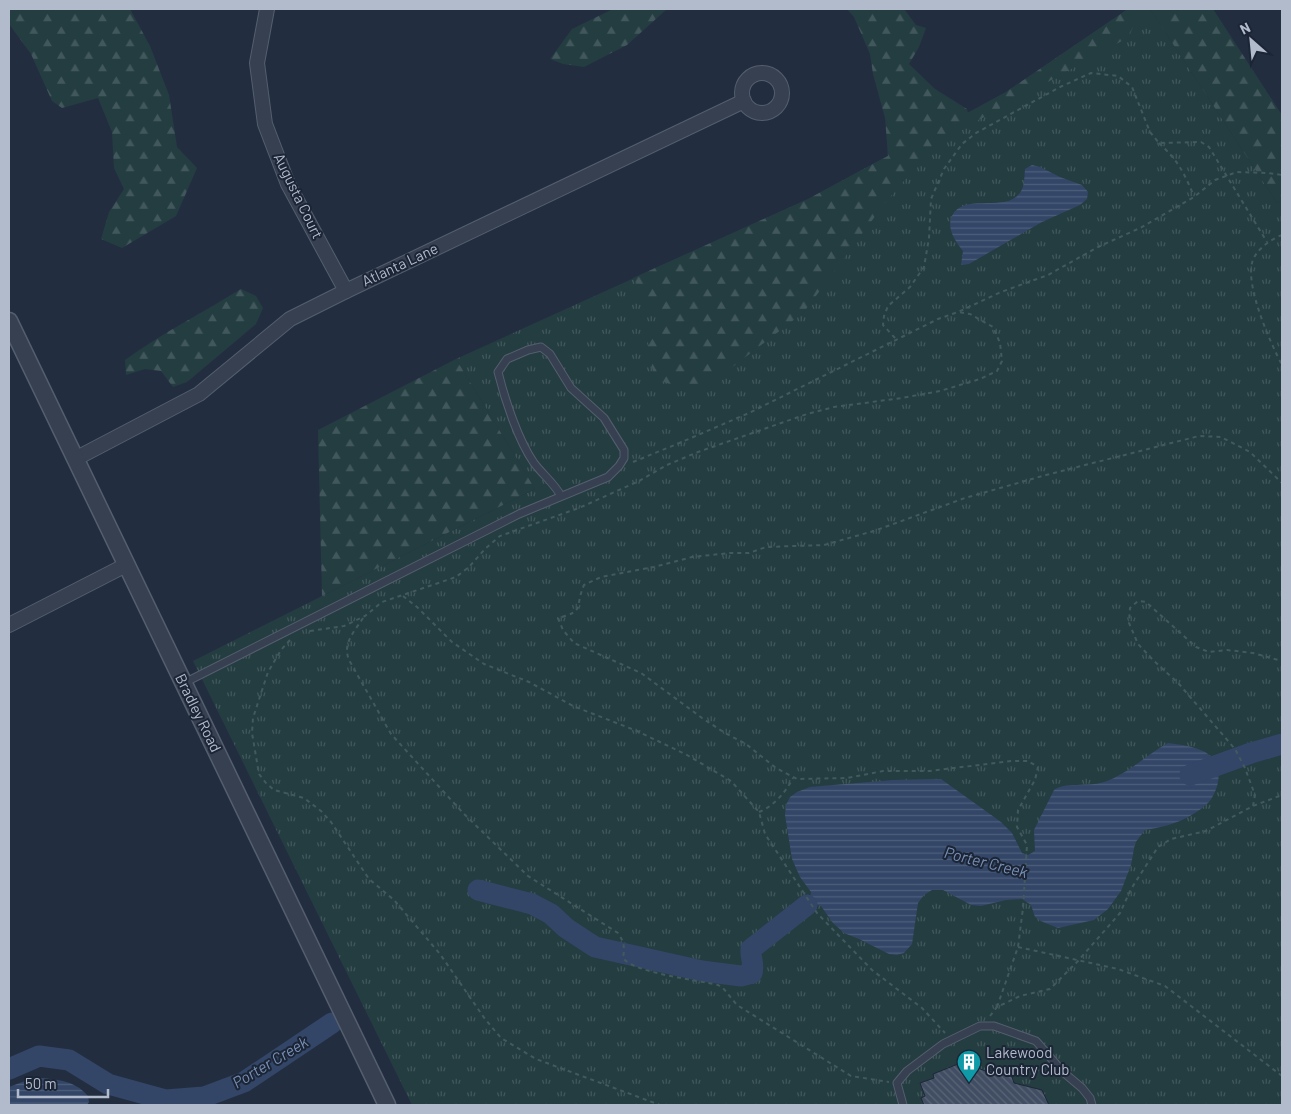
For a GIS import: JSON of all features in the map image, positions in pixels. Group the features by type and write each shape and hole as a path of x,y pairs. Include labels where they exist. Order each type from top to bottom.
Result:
{"street":[{"name":"Augusta Court","path":"267,9 257,63 265,124 288,184 346,291"},
{"name":"Atlanta Lane","path":"75,459 199,394 290,319 744,101"},
{"name":"Bradley Road","path":"9,321 387,1105"},
{"path":"9,625 126,565"}],"lane":[{"path":"183,683 519,514 608,476 619,466 624,458 624,450 604,418 571,388 550,354 541,347 507,359 498,372 503,393 526,449 535,464 556,486 561,496"},
{"path":"902,1105 897,1083 906,1071 943,1044 980,1026 994,1026 1036,1041 1063,1072 1082,1088 1090,1098 1092,1105"}],"path":[{"path":"895,339 884,325 884,316 888,306 910,287 924,268 929,238 931,199 944,170 962,144 976,133 1091,72 1118,76 1132,87 1150,132 1173,156 1184,173 1194,197"},
{"path":"1159,143 1201,142 1209,147 1267,242"},
{"path":"619,466 678,444 749,413 938,319 1001,292 1048,275 1098,247 1140,228 1194,197 1214,180 1237,172 1282,175"},
{"path":"1282,235 1267,242 1252,262 1253,281 1259,307 1270,342 1282,365"},
{"path":"304,632 344,626 365,616 382,602 456,577 500,536 579,508 698,452 806,414 834,407 940,391 980,379 997,371 1002,361 1000,343 993,327 970,314 958,312"},
{"path":"1282,483 1250,452 1221,437 1199,436 1054,472 965,498 874,531 834,543 815,546 766,547 749,553 730,553 692,558 601,577 584,585 579,595 578,610 574,614 558,618 563,630 574,643 642,673 702,718 746,744 776,768 797,779 847,778 884,771 930,771 1028,761 1038,767 1035,780 1018,810 1017,827 1027,845 1024,908 1018,947 997,1007 1020,996 1050,988 1078,960 1120,912 1131,889 1158,847 1171,838 1206,831 1253,806 1282,795"},
{"path":"403,596 452,642 484,664 529,682 573,706 637,731 731,780 759,812 765,834 817,913 872,970 922,1008 951,1040"},
{"path":"1253,806 1255,795 1245,768 1235,749 1179,684 1152,660 1138,644 1130,623 1130,608 1138,601 1146,602 1196,647 1209,652 1227,650 1253,653 1282,661"},
{"path":"365,616 350,638 346,652 348,660 386,727 399,745 463,813 528,876 618,933 624,942 625,948 622,958 625,962 644,970 718,985 723,988 737,1005 850,1076 897,1083"},
{"path":"294,637 281,650 268,672 253,718 252,733 259,774 266,783 274,790 304,798 321,811 331,822 369,879 394,900 440,954 485,1019 501,1038 536,1059 660,1105"},
{"path":"759,812 771,807 789,786 793,777"},
{"path":"1018,947 1118,969 1164,986 1282,1076"}],"green space":[{"path":"9,9 130,9 150,46 169,95 177,147 197,168 176,216 122,248 101,239 109,212 124,189 114,168 112,132 98,98 62,108 52,101 31,54 9,24"},
{"path":"613,9 667,9 627,45 584,67 563,64 550,59 572,29"},
{"path":"847,9 904,9 916,25 926,28 919,47 909,64 935,89 967,109 968,113 1006,92 1128,9 1140,9 1129,37 968,126 931,149 885,203 804,312 699,393 654,379 648,342 661,316 633,278 808,199 888,156 885,118 873,74 870,54 854,17"},
{"name":"Lakewood Country Club","path":"1128,9 1150,9 1277,203 1282,200 1282,1105 412,1105 193,661 535,489 456,359 808,199 1006,92"},
{"path":"1150,9 1213,9 1282,115 1282,200 1277,203"},
{"path":"241,289 256,296 263,308 256,324 187,382 173,387 161,371 145,369 126,375 125,360"},
{"path":"456,359 535,489 322,596 318,430"}],"water":[{"path":"1032,165 1082,185 1088,192 1087,199 1080,205 1042,222 969,264 961,265 963,251 951,230 950,221 952,216 957,209 964,206 1009,201 1016,197 1023,188 1025,169"},
{"path":"1168,743 1196,748 1211,756 1219,771 1218,782 1212,798 1201,809 1186,818 1171,824 1145,830 1135,843 1131,865 1121,891 1108,909 1094,920 1058,928 1035,917 1031,905 1022,899 1006,900 981,906 971,905 943,890 932,890 924,895 918,903 912,944 904,953 897,955 889,954 844,933 833,923 821,906 812,904 810,899 811,892 800,877 792,859 785,815 786,805 790,797 797,792 810,787 893,780 941,779 1001,822 1012,833 1022,853 1028,855 1035,851 1034,830 1054,790 1064,786 1098,783 1113,779"},
{"path":"33,1078 70,1083 88,1096 89,1102 87,1105 9,1105 9,1087"}],"building":[{"name":"Lakewood Country Club","path":"968,1060 970,1065 988,1072 999,1067 1010,1071 1014,1083 1042,1090 1049,1105 924,1105 921,1098 925,1096 920,1083 934,1078 933,1074"}],"waterway":[{"name":"Porter Creek","path":"1190,775 1282,744"},
{"name":"Porter Creek","path":"478,890 532,904 551,914 566,928 595,947 702,971 741,976 752,973 751,949 807,905"},
{"name":"Porter Creek","path":"9,1069 39,1056 69,1060 108,1084 166,1100 204,1097 244,1082 332,1023"}],"place":[{"name":"Lakewood Country Club","path":"969,1083"}]}
